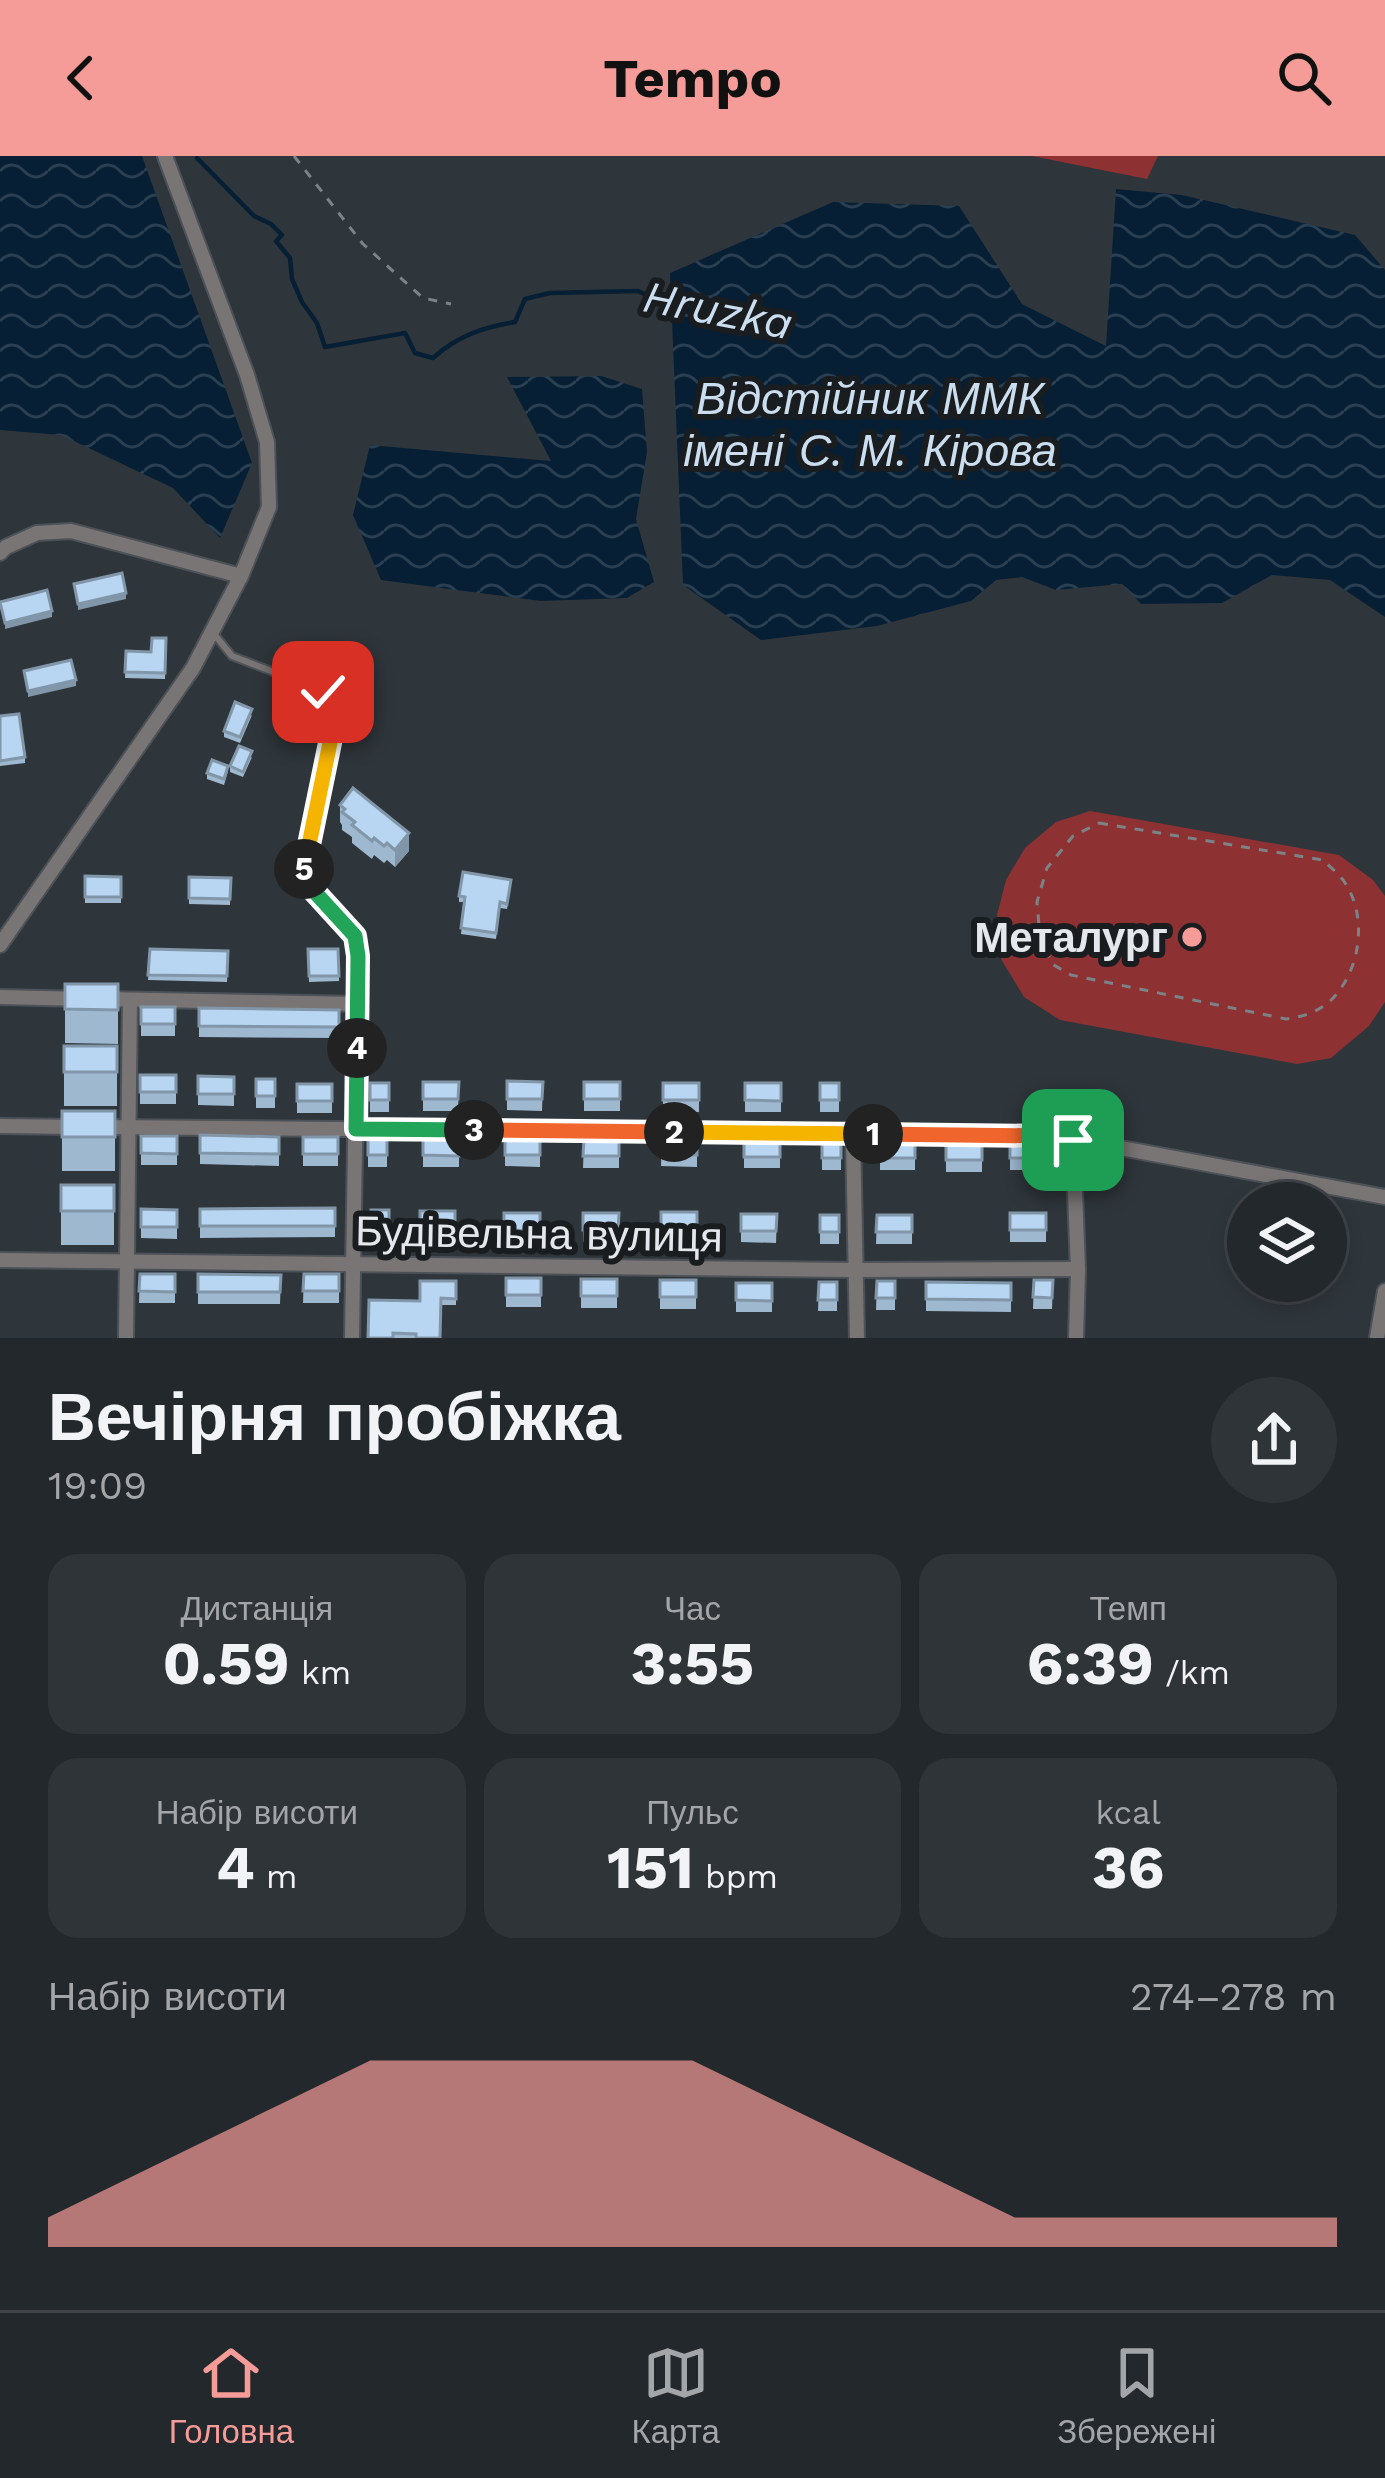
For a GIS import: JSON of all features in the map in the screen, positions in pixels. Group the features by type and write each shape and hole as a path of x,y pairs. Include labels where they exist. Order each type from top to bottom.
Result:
{"street":[{"path":"0,945 193,668 241,576 269,507 267,442 247,375 165,156"},
{"path":"0,553 37,533 70,531 241,576"},
{"path":"302,878 355,936 358,956 352,1338"},
{"path":"0,997 358,1004"},
{"path":"126,1338 130,1000"},
{"path":"0,1126 1051,1136 1385,1197"},
{"path":"853,1134 857,1338"},
{"path":"1073,1140 1076,1338"},
{"name":"Будівельна вулиця","path":"0,1260 855,1270 1078,1268"},
{"path":"1377,1338 1385,1291"}],"lane":[{"path":"212,632 232,656 323,692 338,704 302,878"}],"path":[{"path":"294,156 363,244 423,298 451,304"},
{"path":"1099,823 1323,860 1344,880 1357,910 1359,940 1350,973 1329,1001 1305,1016 1286,1019 1092,980 1052,964 1040,937 1037,902 1047,868 1073,836 1099,823"}],"shaded area":[{"path":"1032,156 1158,156 1147,179"},
{"name":"Металург","path":"1090,811 1339,855 1373,880 1385,896 1385,1002 1369,1026 1331,1058 1297,1064 1060,1020 1024,997 1001,959 997,915 1006,880 1025,848 1056,822"}],"water":[{"path":"0,156 142,156 252,463 220,538 173,488 61,435 0,430"},
{"name":"Відстійник ММК імені С. М. Кірова","path":"1116,189 1182,195 1355,235 1385,270 1385,617 1330,580 1272,575 1222,603 1141,604 1122,584 1056,590 1022,577 996,580 971,601 877,626 761,640 683,585 670,273 833,202 959,206 1022,304 1106,346"},
{"path":"601,376 642,389 647,452 636,519 654,582 627,598 541,601 381,580 353,515 370,445 551,461 507,377"}],"building":[{"path":"122,573 126,593 78,604 74,584"},
{"path":"47,590 52,611 5,623 0,602"},
{"path":"152,638 166,638 165,673 125,672 126,651 151,652"},
{"path":"71,660 76,680 28,691 24,671"},
{"path":"235,702 252,709 240,737 224,731"},
{"path":"19,714 25,757 0,761 0,716"},
{"path":"239,746 252,751 243,772 230,766"},
{"path":"212,760 228,766 224,779 207,773"},
{"path":"353,788 409,833 395,850 387,843 372,841 342,812 345,809 340,805"},
{"path":"463,872 511,880 507,904 500,902 496,933 461,928"},
{"path":"85,876 121,877 121,897 85,897"},
{"path":"189,877 231,878 230,899 189,898"},
{"path":"150,949 228,951 227,976 148,975"},
{"path":"308,949 338,949 339,976 309,976"},
{"path":"65,984 118,984 118,1010 65,1009"},
{"path":"141,1007 175,1007 175,1024 141,1024"},
{"path":"199,1008 339,1010 339,1027 199,1026"},
{"path":"64,1046 117,1046 117,1072 64,1072"},
{"path":"140,1075 176,1075 176,1092 140,1092"},
{"path":"198,1076 234,1077 234,1094 198,1094"},
{"path":"256,1079 275,1079 275,1096 256,1096"},
{"path":"507,1081 543,1082 542,1099 507,1099"},
{"path":"423,1082 459,1082 458,1099 423,1099"},
{"path":"584,1082 620,1082 620,1099 584,1099"},
{"path":"370,1083 389,1083 389,1100 370,1100"},
{"path":"663,1083 699,1083 699,1100 663,1100"},
{"path":"745,1083 781,1083 781,1101 745,1100"},
{"path":"820,1083 839,1083 839,1100 820,1100"},
{"path":"297,1084 332,1084 332,1101 297,1101"},
{"path":"62,1111 115,1111 115,1137 62,1137"},
{"path":"200,1135 279,1137 279,1154 200,1153"},
{"path":"141,1136 177,1136 177,1154 141,1153"},
{"path":"303,1137 338,1137 338,1154 303,1154"},
{"path":"368,1137 387,1138 387,1155 368,1155"},
{"path":"505,1137 540,1137 540,1155 505,1155"},
{"path":"662,1137 697,1137 697,1155 661,1155"},
{"path":"423,1138 459,1138 459,1156 423,1155"},
{"path":"584,1139 619,1139 619,1156 583,1156"},
{"path":"744,1139 780,1140 780,1157 744,1157"},
{"path":"822,1141 841,1141 841,1158 822,1158"},
{"path":"880,1141 915,1141 915,1158 880,1158"},
{"path":"1010,1141 1046,1141 1046,1158 1010,1158"},
{"path":"946,1143 982,1143 982,1160 946,1160"},
{"path":"61,1185 114,1185 114,1211 61,1211"},
{"path":"335,1208 335,1226 200,1226 200,1209"},
{"path":"141,1209 177,1210 177,1227 141,1227"},
{"path":"371,1210 389,1210 389,1228 370,1227"},
{"path":"420,1211 455,1211 455,1229 420,1228"},
{"path":"661,1212 697,1212 697,1229 661,1229"},
{"path":"504,1213 540,1213 540,1231 504,1230"},
{"path":"583,1213 619,1213 618,1230 583,1230"},
{"path":"1010,1213 1046,1213 1046,1230 1010,1230"},
{"path":"741,1214 777,1214 776,1231 741,1231"},
{"path":"820,1215 839,1215 839,1232 820,1232"},
{"path":"877,1215 912,1215 912,1232 876,1232"},
{"path":"140,1274 175,1274 175,1292 139,1291"},
{"path":"198,1274 281,1275 280,1292 198,1292"},
{"path":"304,1274 339,1274 339,1291 303,1291"},
{"path":"506,1278 541,1278 541,1295 506,1295"},
{"path":"581,1279 617,1279 617,1296 581,1296"},
{"path":"660,1280 696,1280 696,1297 660,1297"},
{"path":"1034,1280 1053,1280 1052,1298 1033,1297"},
{"path":"420,1281 456,1281 456,1299 441,1298 440,1338 393,1333 393,1338 368,1338 369,1300 420,1301"},
{"path":"877,1281 895,1281 895,1298 876,1298"},
{"path":"819,1282 837,1282 837,1300 818,1300"},
{"path":"926,1282 1011,1283 1011,1300 926,1299"},
{"path":"736,1283 772,1283 772,1301 736,1300"}],"waterway":[{"name":"Hruzka","path":"197,158 254,216 282,235 276,241 290,258 292,279 325,347 405,333 415,353 433,358 471,334 515,322 525,299 550,293 638,291 672,307"}],"place":[{"name":"Металург","path":"1192,937"}],"route":[{"path":"323,692 338,704 302,878 355,936 356,1129 1051,1136 1073,1140"}]}
